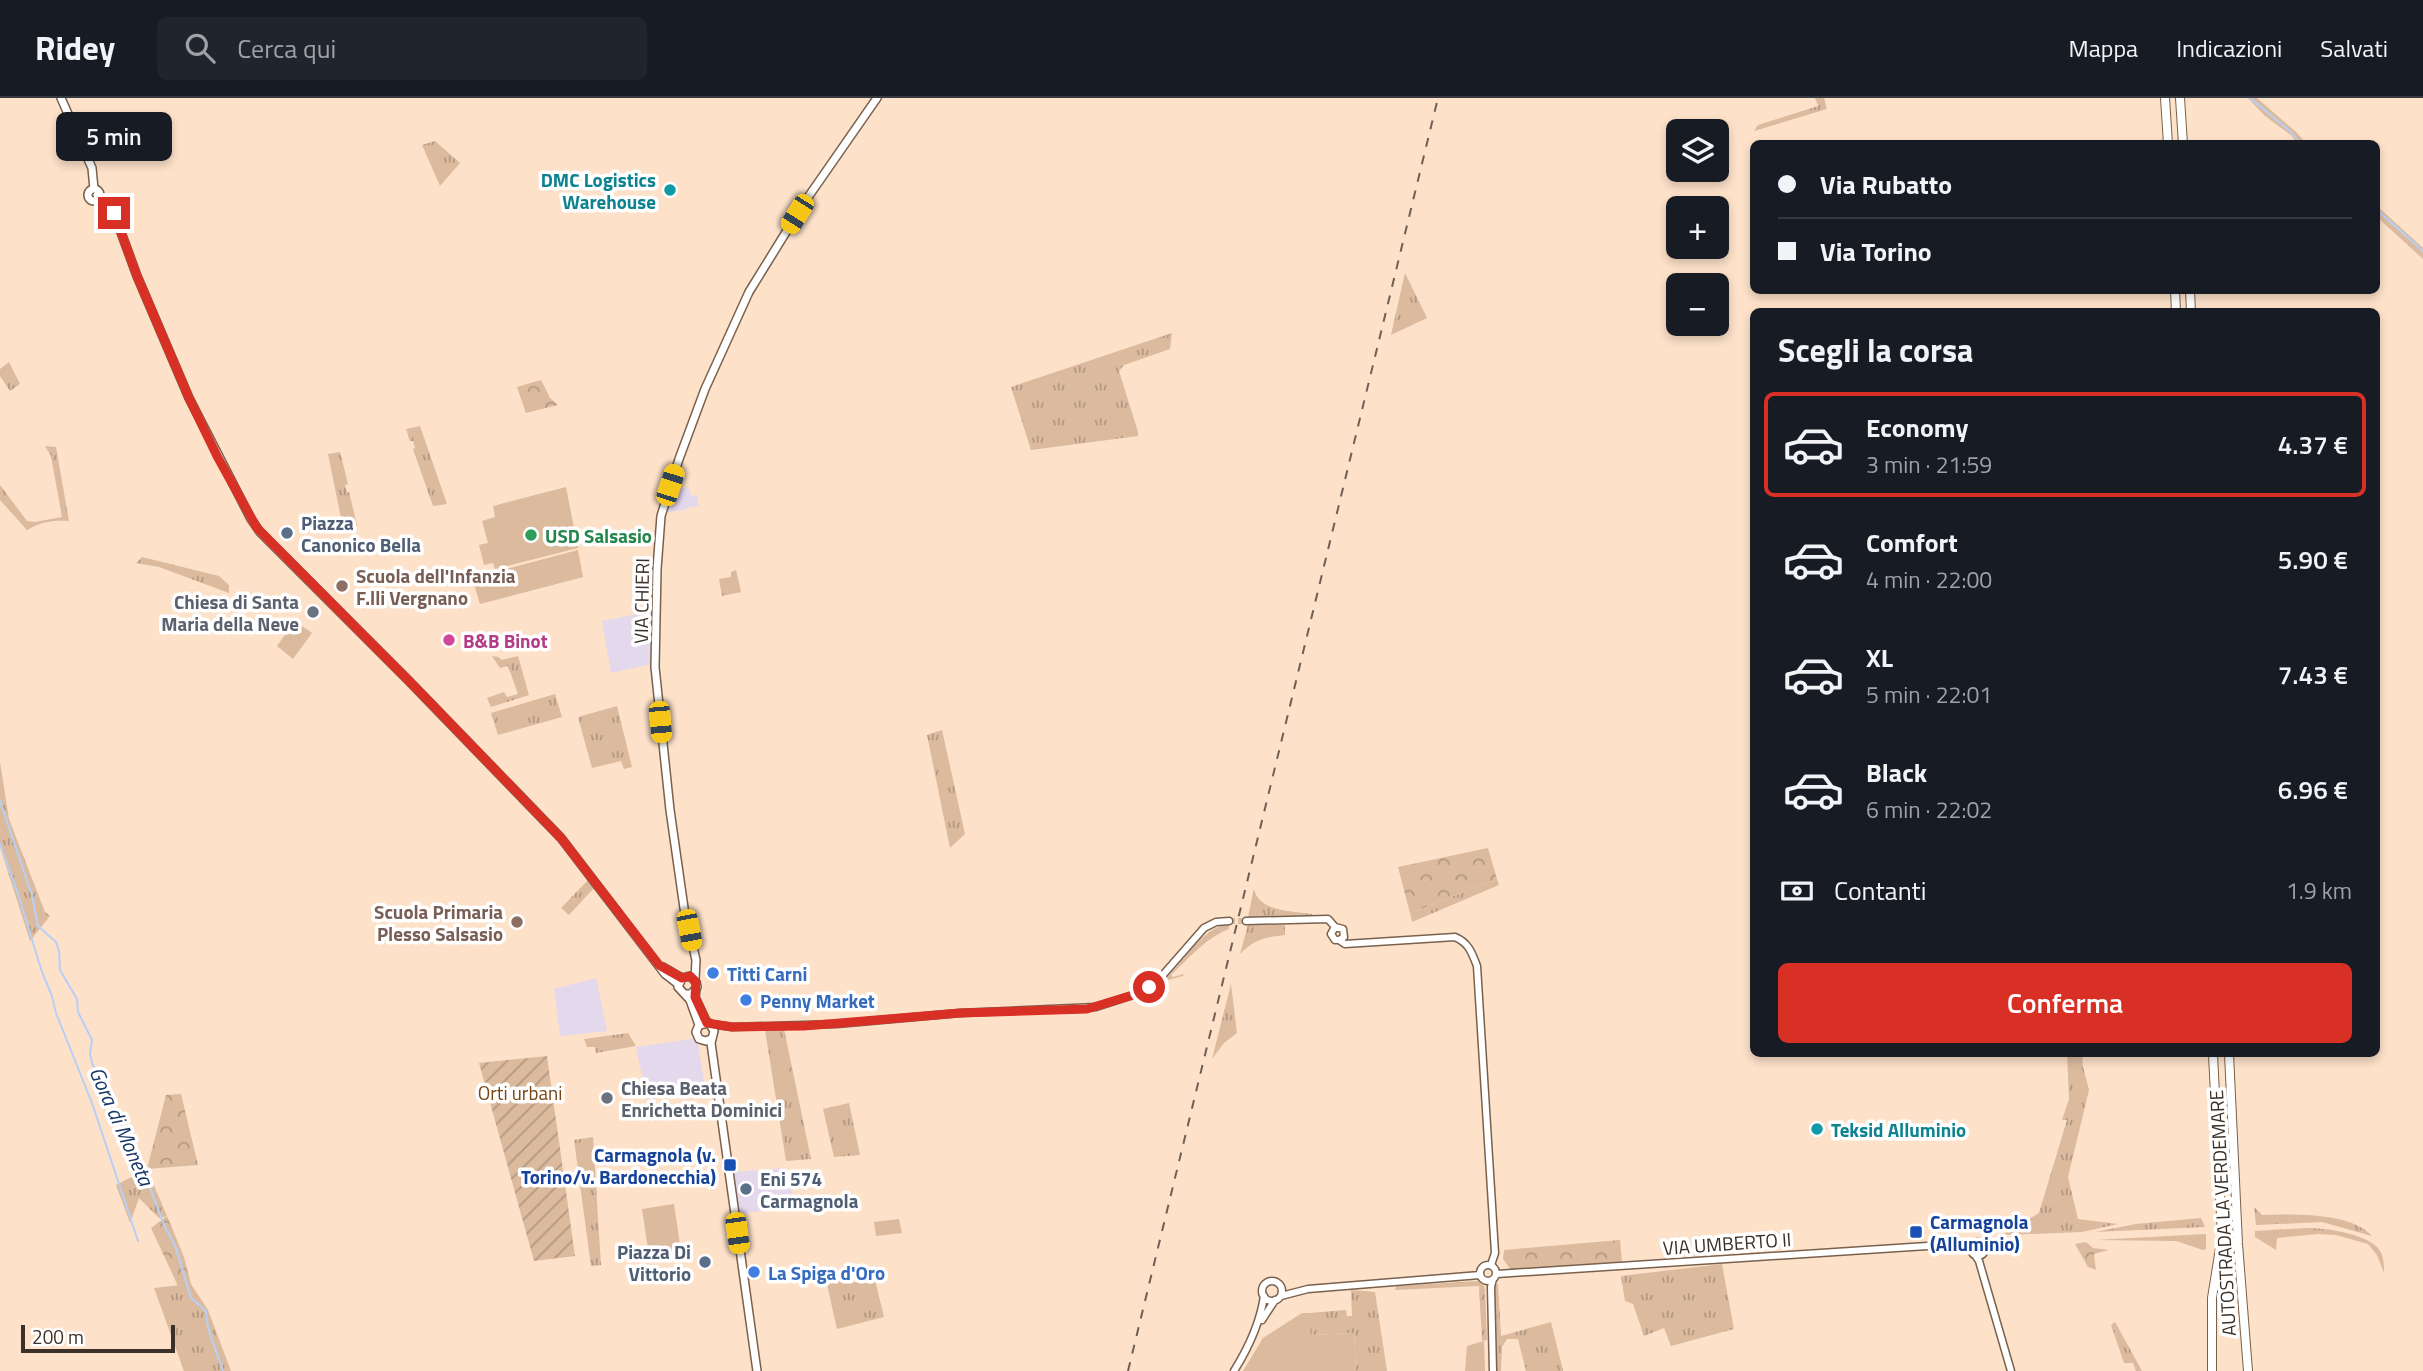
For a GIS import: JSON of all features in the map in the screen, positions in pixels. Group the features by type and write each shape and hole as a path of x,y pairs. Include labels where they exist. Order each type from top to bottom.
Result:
{"highway":[{"path":"2165,98 2168,140"},
{"path":"2180,98 2183,140"},
{"name":"AUTOSTRADA LA VERDEMARE","path":"2212,1371 2211,1310 2222,1236 2213,1057"},
{"name":"AUTOSTRADA LA VERDEMARE","path":"2229,1057 2238,1244 2248,1371"}],"main road":[{"path":"61,98 92,168 94,189 100,192 98,199 115,216 125,247 191,403 246,510 260,531 561,838 659,965 686,979 679,989 705,1024 709,1038 709,1054 757,1371"},
{"name":"VIA CHIERI","path":"705,1024 695,997 697,985 686,979 696,960 672,827 655,667 657,569 662,516 679,459 705,389 744,302 804,203 877,98"},
{"path":"685,994 696,990"},
{"path":"705,1024 696,1034 709,1038"}],"street":[{"path":"1247,921 1328,919 1335,927 1331,934 1335,940 1345,944 1455,937 1468,946 1472,953 1477,966 1496,1253 1491,1265 1491,1371"},
{"path":"705,1024 732,1027 837,1024 960,1013 1096,1007 1149,987 1169,970 1204,928 1216,922 1229,921"},
{"path":"709,1038 732,1027"},
{"path":"1979,1257 1985,1248 1979,1241 1972,1246 1979,1257 2011,1371"},
{"name":"VIA UMBERTO II","path":"1492,1278 1960,1244 1972,1246"},
{"path":"1480,1275 1484,1265 1491,1265"},
{"path":"1234,1371 1257,1327 1264,1296 1263,1288 1267,1283 1275,1282 1281,1286 1308,1289 1480,1275 1492,1278"},
{"path":"1257,1327 1278,1298 1281,1286"},
{"path":"1264,1296 1267,1299 1278,1298 1308,1289"}],"shaded area":[{"path":"689,487 691,496 697,495 699,506 668,512 669,498 673,490"},
{"path":"653,611 652,664 611,673 602,621"},
{"path":"596,978 607,1031 560,1036 554,989"},
{"path":"697,1038 705,1088 647,1100 636,1047"},
{"path":"786,1168 795,1206 739,1214 733,1172"}],"green space":[{"path":"1815,98 1824,98 1827,109 1754,131 1758,125 1818,106"},
{"path":"2248,98 2257,98 2303,140 2294,140"},
{"path":"435,141 460,163 440,186 422,145"},
{"path":"2380,209 2423,248 2423,259 2380,220"},
{"path":"1405,273 1427,318 1391,335"},
{"path":"1172,333 1170,349 1124,365 1119,371 1138,436 1031,450 1011,387"},
{"path":"9,362 20,384 10,391 0,376 0,369"},
{"path":"541,380 550,398 558,405 526,413 517,387"},
{"path":"420,426 447,504 433,506 413,449 413,441 410,441 406,429"},
{"path":"45,446 56,447 69,521 47,522 27,530 0,500 0,485 27,521 62,517 51,456"},
{"path":"340,452 348,484 345,485 357,525 343,528 328,454"},
{"name":"USD Salsasio","path":"566,487 578,548 495,569 493,563 484,565 479,545 488,543 482,521 495,517 493,506"},
{"path":"578,550 583,577 480,604 472,578"},
{"path":"142,557 219,576 229,585 229,593 159,567 136,563"},
{"path":"736,570 741,592 722,596 719,579 731,577 731,572"},
{"path":"295,621 312,633 293,659 277,646"},
{"path":"492,656 502,660 518,656 529,695 491,707 487,698 504,692 507,697 518,694 508,666 500,668"},
{"path":"555,694 562,717 498,735 491,713"},
{"path":"617,706 632,767 624,769 621,761 592,768 578,717"},
{"path":"942,730 965,834 950,848 927,735"},
{"path":"0,762 9,819 45,912 50,916 30,941 0,847"},
{"path":"1488,848 1497,879 1410,913 1398,867"},
{"path":"1497,879 1499,885 1412,922 1410,913"},
{"path":"588,880 594,888 569,915 561,908"},
{"path":"1254,889 1257,897 1270,906 1312,916 1248,917"},
{"path":"1229,924 1229,929 1205,943 1171,975 1173,977 1184,974 1183,976 1168,980 1167,977 1202,938 1210,931"},
{"path":"1248,925 1285,925 1285,935 1261,940 1240,954"},
{"path":"1231,984 1237,1033 1224,1043 1212,1059"},
{"path":"784,1029 811,1159 786,1161 765,1030"},
{"path":"628,1033 636,1046 596,1053 595,1047 587,1047 584,1039"},
{"name":"Orti urbani","path":"547,1056 575,1256 534,1261 479,1063"},
{"path":"2067,1057 2082,1057 2089,1090 2068,1177 2078,1219 2118,1224 2082,1232 2002,1235 2039,1213 2067,1120 2062,1120 2069,1099"},
{"path":"788,1064 793,1089 778,1091 774,1067"},
{"path":"181,1094 198,1165 147,1169 166,1095"},
{"path":"849,1103 860,1155 834,1157 823,1109"},
{"path":"593,1137 601,1265 591,1266 574,1140"},
{"path":"147,1169 167,1216 159,1218 139,1198 130,1223 116,1185"},
{"path":"674,1204 681,1251 649,1256 642,1209"},
{"path":"2254,1207 2262,1215 2320,1216 2350,1222 2372,1236 2322,1222 2256,1225"},
{"path":"167,1216 184,1257 191,1284 178,1286 151,1228"},
{"path":"2201,1218 2205,1227 2095,1232 2136,1224"},
{"path":"899,1219 902,1233 876,1236 874,1222"},
{"path":"2306,1228 2343,1232 2371,1242 2381,1253 2384,1273 2377,1255 2368,1244 2336,1235 2277,1238 2276,1250 2255,1237 2255,1231"},
{"path":"2206,1234 2206,1249 2203,1250 2176,1241 2096,1240"},
{"path":"1620,1240 1622,1262 1511,1270 1503,1259 1504,1250"},
{"path":"2086,1242 2093,1248 2109,1250 2094,1254 2096,1270 2088,1267 2075,1244"},
{"path":"1722,1264 1734,1329 1671,1346 1664,1328 1644,1336 1633,1304 1625,1301 1621,1276"},
{"path":"845,1276 847,1283 875,1280 884,1317 837,1329 826,1280"},
{"path":"1478,1281 1485,1290 1487,1340 1482,1341 1479,1286 1395,1290 1396,1286"},
{"path":"191,1284 208,1310 231,1371 184,1371 154,1288"},
{"path":"1498,1284 1501,1336 1551,1322 1563,1371 1526,1371 1518,1339 1507,1339 1502,1347 1501,1371 1495,1371 1493,1290"},
{"path":"1351,1290 1375,1292 1387,1371 1356,1371 1354,1333 1310,1335 1309,1313 1346,1310 1347,1316 1352,1316"},
{"path":"1302,1313 1309,1313 1311,1335 1354,1333 1356,1371 1243,1371 1263,1338"},
{"path":"2115,1322 2142,1371 2136,1371 2133,1363 2124,1363 2111,1325"},
{"path":"1484,1341 1485,1371 1465,1371 1467,1346"}],"waterway":[{"path":"2250,98 2297,140"},
{"path":"2380,213 2423,251"},
{"name":"Gora di Moneta","path":"0,801 32,895 38,926 56,942 60,970 77,999 78,1012 92,1040 92,1063 107,1099 125,1131 138,1168 144,1172 164,1225 176,1248 191,1298 206,1311 208,1328 223,1371"},
{"path":"0,844 56,1013 92,1103 138,1241"}],"tunnel":[{"path":"1229,921 1246,921"}],"railway":[{"path":"1128,1371 1438,98"}],"place":[{"name":"DMC Logistics Warehouse","path":"670,190"},
{"name":"Piazza Canonico Bella","path":"287,533"},
{"name":"USD Salsasio","path":"531,535"},
{"name":"Scuola dell'Infanzia F.lli Vergnano","path":"342,586"},
{"name":"Chiesa di Santa Maria della Neve","path":"313,612"},
{"name":"B&B Binot","path":"449,640"},
{"name":"Scuola Primaria Plesso Salsasio","path":"517,922"},
{"name":"Titti Carni","path":"713,973"},
{"name":"Penny Market","path":"746,1000"},
{"name":"Chiesa Beata Enrichetta Dominici","path":"607,1098"},
{"name":"Teksid Alluminio","path":"1817,1129"},
{"name":"Carmagnola (v. Torino/v. Bardonecchia)","path":"730,1165"},
{"name":"Eni 574 Carmagnola","path":"746,1189"},
{"name":"Carmagnola (Alluminio)","path":"1916,1232"},
{"name":"Piazza Di Vittorio","path":"705,1262"},
{"name":"La Spiga d'Oro","path":"754,1272"}],"route":[{"path":"114,213 125,247 189,398 257,528 561,838 659,965 682,978 690,976 695,979 695,997 707,1023 732,1027 804,1026 960,1013 1087,1009 1133,995 1149,987"}]}
